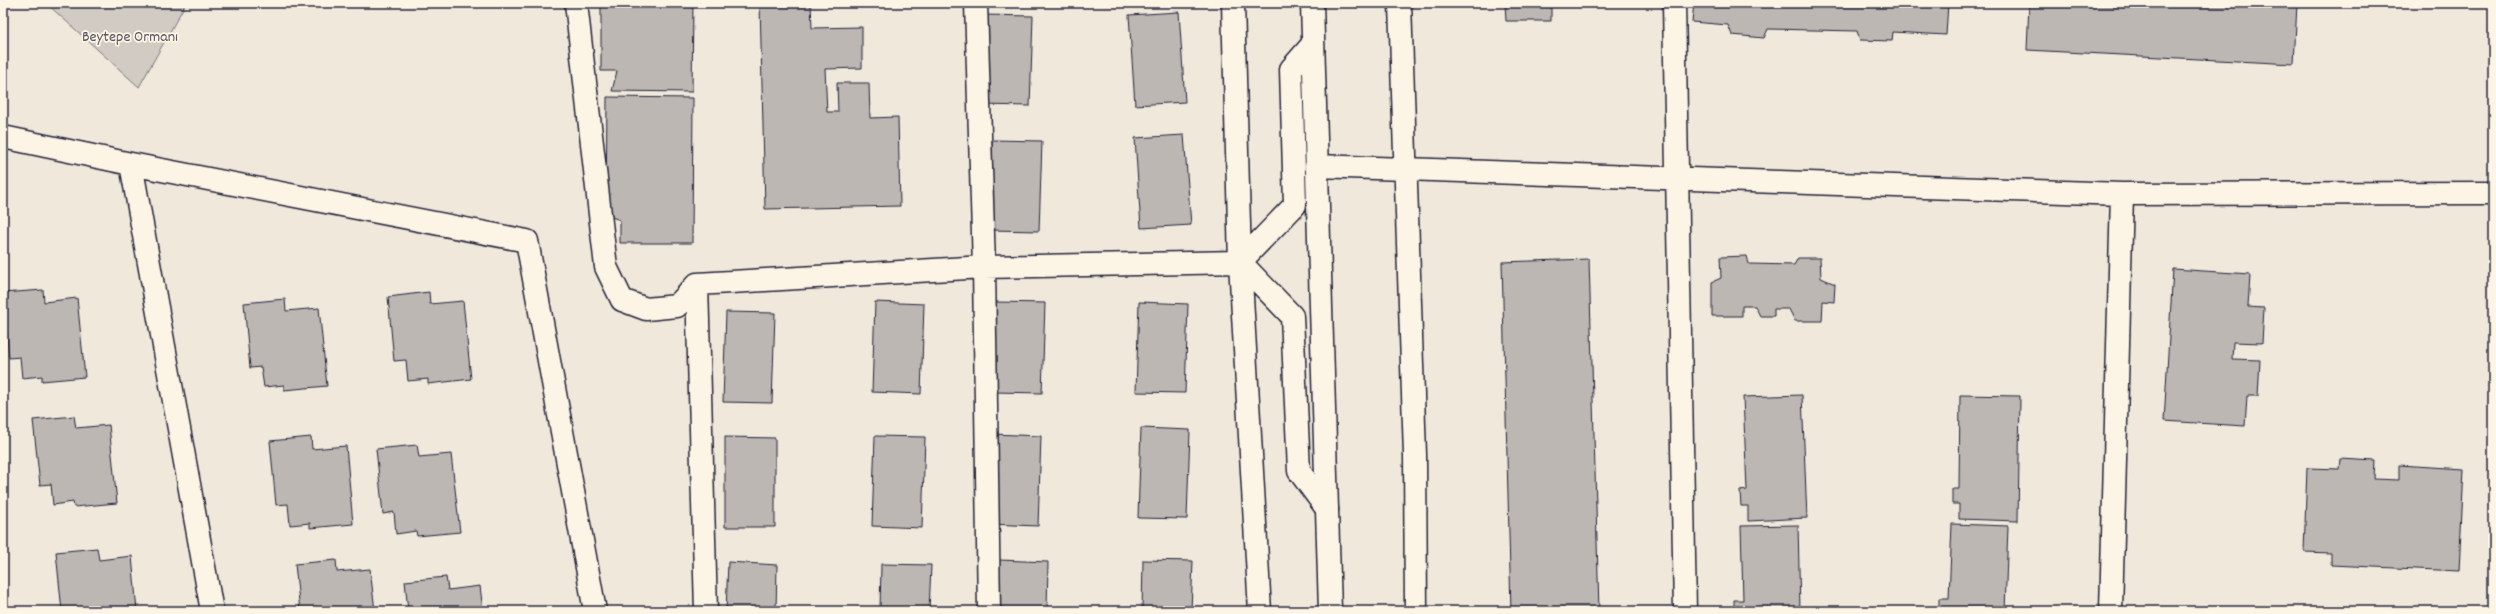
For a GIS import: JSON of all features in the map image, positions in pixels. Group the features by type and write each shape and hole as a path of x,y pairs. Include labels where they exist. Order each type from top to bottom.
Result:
{"street":[{"path":"576,3 606,267 622,300 646,309 677,306 697,284 984,267 1240,262 1295,205 1291,69 1312,45"},
{"path":"976,3 984,267 989,611"},
{"path":"1233,3 1240,262 1260,611"},
{"path":"1312,3 1312,45 1330,611"},
{"path":"1400,3 1415,456 1416,611"},
{"path":"1674,3 1685,611"},
{"path":"3,137 131,164 527,241 595,611"},
{"path":"131,164 212,611"},
{"path":"1316,166 2122,194 2493,193"},
{"path":"2111,611 2122,194"},
{"path":"1240,262 1292,316 1300,471 1327,509"},
{"path":"697,284 706,611"}],"green space":[{"name":"Beytepe Ormanı","path":"46,3 186,3 139,87"}],"building":[{"path":"601,3 693,3 692,92 612,91 617,71 601,71"},
{"path":"760,3 811,3 812,28 862,27 862,68 825,69 827,112 838,112 837,83 869,83 870,118 898,117 900,206 765,209"},
{"path":"1535,3 1551,3 1551,21 1506,21 1505,4 1535,5"},
{"path":"1694,3 1948,3 1946,35 1893,32 1892,41 1860,40 1857,31 1768,29 1764,38 1732,35 1728,25 1692,22"},
{"path":"2029,3 2297,3 2294,64 2027,50"},
{"path":"1179,12 1185,102 1135,105 1129,15"},
{"path":"983,15 1033,16 1030,106 981,105"},
{"path":"607,97 693,98 692,243 620,243 620,220 606,215"},
{"path":"1184,135 1191,225 1141,228 1135,138"},
{"path":"992,140 1042,141 1039,231 989,230"},
{"path":"1747,256 1749,264 1794,265 1798,258 1820,258 1821,278 1835,284 1834,302 1823,301 1822,321 1795,321 1789,309 1774,309 1774,316 1760,316 1755,306 1742,306 1742,316 1712,316 1712,282 1721,278 1720,257"},
{"path":"1589,259 1599,611 1511,611 1502,262"},
{"path":"2173,269 2250,274 2248,307 2264,308 2262,343 2233,342 2232,359 2260,360 2258,396 2247,396 2245,426 2164,421"},
{"path":"43,290 44,302 77,298 85,377 42,381 42,376 22,378 20,357 9,358 3,293"},
{"path":"429,292 430,304 463,301 471,379 428,384 428,379 408,381 406,360 394,361 388,297"},
{"path":"285,299 286,311 319,308 327,386 284,390 284,385 264,387 261,367 250,368 244,303"},
{"path":"875,302 924,304 921,394 872,392"},
{"path":"996,302 1045,303 1042,393 993,392"},
{"path":"1139,302 1188,304 1185,393 1136,392"},
{"path":"726,312 775,313 772,403 723,402"},
{"path":"1802,395 1807,518 1748,521 1748,506 1741,506 1740,491 1747,490 1743,397"},
{"path":"1960,395 2020,396 2018,521 1959,519 1959,504 1952,504 1952,489 1959,489"},
{"path":"74,416 76,428 109,425 117,503 74,507 73,502 53,505 51,484 40,485 33,420"},
{"path":"1141,428 1190,430 1187,519 1138,518"},
{"path":"992,434 1041,436 1038,526 989,524"},
{"path":"875,436 925,437 922,528 872,526"},
{"path":"311,437 312,449 346,446 353,524 310,528 310,523 290,525 288,504 276,505 270,441"},
{"path":"725,437 775,438 775,527 725,527"},
{"path":"417,445 419,457 451,454 460,532 417,536 416,531 396,534 394,512 383,514 376,449"},
{"path":"2341,459 2375,461 2374,479 2399,480 2399,465 2464,469 2459,571 2331,565 2331,553 2304,552 2307,468 2340,469"},
{"path":"1952,524 2008,526 2005,611 1939,611 1939,598 1949,598"},
{"path":"1798,525 1800,611 1734,611 1734,600 1743,600 1741,526"},
{"path":"97,548 99,560 132,556 137,611 62,611 56,552"},
{"path":"336,560 337,572 370,569 375,611 300,611 295,564"},
{"path":"999,560 1048,562 1047,611 997,611"},
{"path":"1143,560 1193,561 1191,611 1142,611"},
{"path":"728,562 777,565 776,611 726,611"},
{"path":"881,564 931,565 929,611 880,611"},
{"path":"446,577 448,590 480,586 483,611 408,611 405,581"}]}
